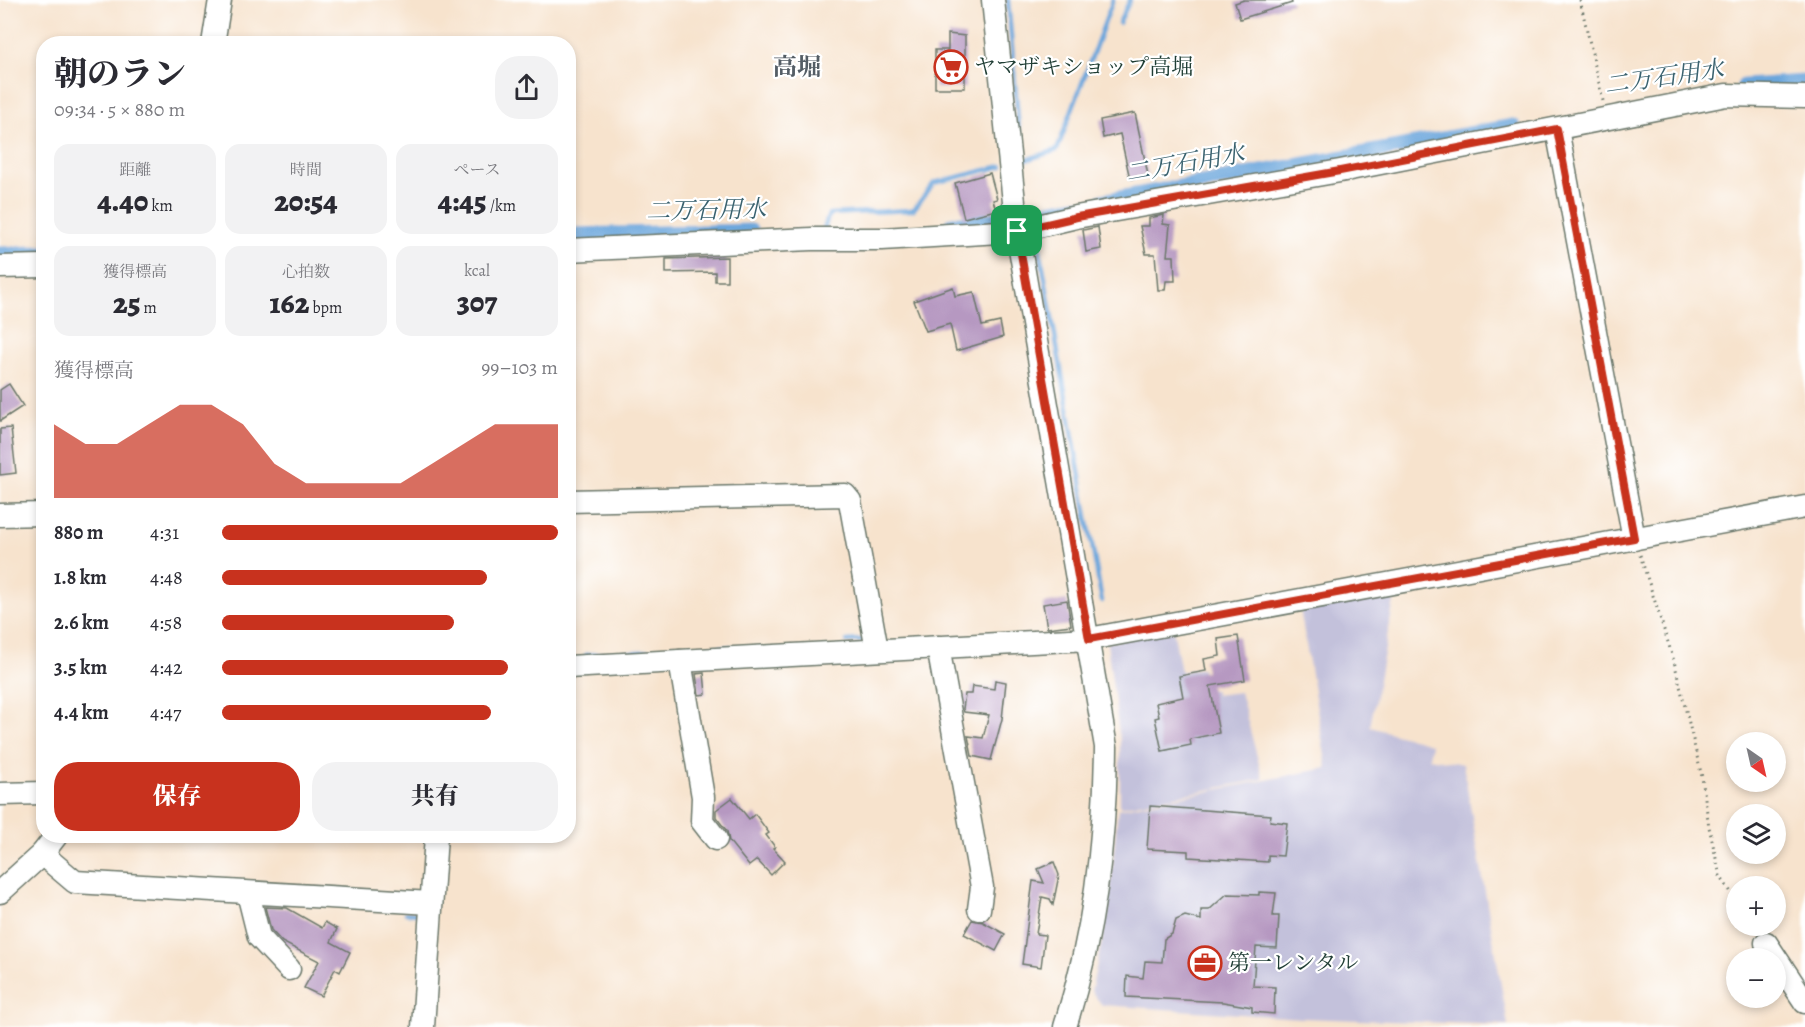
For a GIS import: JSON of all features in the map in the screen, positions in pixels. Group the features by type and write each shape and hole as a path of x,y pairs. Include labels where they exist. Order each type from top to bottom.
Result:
{"street":[{"path":"214,36 219,0"},
{"path":"993,0 1017,231 1106,747 1106,819 1086,949 1065,1027"},
{"path":"576,250 882,239 1017,231 1077,217 1340,171 1726,95 1805,97"},
{"path":"1557,129 1634,538"},
{"path":"0,267 36,266"},
{"path":"576,501 845,495 850,501 877,650"},
{"path":"576,668 1089,639 1805,507"},
{"path":"0,515 36,514"},
{"path":"938,647 982,887 979,909"},
{"path":"680,661 703,797 702,821 716,839"},
{"path":"0,794 36,793"},
{"path":"0,892 42,854 51,843"},
{"path":"423,1027 435,843"},
{"path":"42,854 75,882 431,903"},
{"path":"248,893 259,937 289,969"},
{"path":"1766,943 1805,1002"}],"path":[{"path":"1580,0 1607,117"},
{"path":"1634,538 1674,660 1702,777 1709,827 1720,876 1726,885"}],"shaded area":[{"path":"1396,590 1370,727 1431,744 1429,758 1463,764 1508,1025 1299,1018 1102,1005 1091,991 1108,914 1118,809 1327,768 1300,609"},
{"path":"1173,628 1181,672 1202,668 1205,690 1215,690 1215,695 1240,692 1263,779 1120,807 1120,740 1107,643"}],"building":[{"path":"1244,0 1291,0 1292,3 1240,19 1235,3"},
{"path":"948,34 965,36 965,88 935,88 935,50 948,50"},
{"path":"1135,113 1148,175 1130,179 1120,134 1103,138 1100,120"},
{"path":"990,173 997,199 993,200 996,210 964,218 955,183"},
{"path":"1164,215 1163,224 1170,225 1167,256 1174,256 1175,281 1166,281 1165,290 1158,290 1155,254 1146,254 1140,226 1149,226 1149,218"},
{"path":"1098,227 1101,249 1086,252 1083,230"},
{"path":"727,257 727,281 715,281 715,272 666,273 666,259"},
{"path":"953,287 955,296 974,292 982,326 1000,322 1003,337 956,351 950,324 926,331 914,301"},
{"path":"9,384 23,406 0,421 0,390"},
{"path":"11,428 16,473 0,475 0,429"},
{"path":"1067,600 1071,625 1047,628 1043,604"},
{"path":"1238,636 1245,680 1210,686 1219,733 1190,739 1191,745 1162,751 1155,718 1159,717 1156,703 1183,697 1179,676 1206,671 1204,659 1220,656 1218,639"},
{"path":"704,673 706,694 699,695 696,674"},
{"path":"995,680 1006,682 1002,719 991,760 972,756 968,736 983,738 989,715 964,712 963,709 965,694 971,694 972,686 994,689"},
{"path":"732,798 749,819 755,814 769,833 766,835 775,847 773,848 785,861 771,875 757,860 749,866 729,841 727,831 716,817 716,810"},
{"path":"1150,806 1271,815 1270,821 1287,823 1283,856 1268,855 1268,862 1188,857 1188,851 1147,849"},
{"path":"1054,862 1059,875 1053,905 1050,899 1042,897 1036,934 1045,935 1041,967 1022,964 1033,881 1044,883 1038,869"},
{"path":"1259,892 1276,893 1273,916 1279,916 1277,948 1256,947 1253,986 1275,987 1274,1014 1252,1012 1252,1007 1223,1002 1126,997 1127,976 1143,978 1145,961 1162,962 1164,939 1172,934 1176,920 1185,916 1201,920 1201,910 1209,910 1227,894 1259,895"},
{"path":"265,907 287,908 322,928 325,922 337,929 331,942 350,952 340,972 335,969 321,996 304,988 319,961 282,942 271,930"},
{"path":"972,920 983,922 1005,934 996,951 964,934"}],"waterway":[{"path":"1008,0 1021,154"},
{"path":"1016,163 1057,150 1113,0"},
{"path":"1119,23 1130,0"},
{"name":"二万石用水","path":"1744,86 1805,82"},
{"name":"二万石用水","path":"1103,201 1513,126"},
{"path":"824,229 829,214 914,209 934,183 1002,166"},
{"name":"二万石用水","path":"952,224 1009,218 1077,206"},
{"name":"二万石用水","path":"576,235 751,231"},
{"path":"1037,233 1102,601"},
{"name":"二万石用水","path":"0,254 36,253"},
{"path":"847,641 868,640"},
{"path":"586,655 731,647"},
{"path":"406,913 417,914"}],"place":[{"name":"ヤマザキショップ高堀","path":"951,67"},
{"name":"第一レンタル","path":"1205,963"}],"district":[{"name":"高堀","path":"797,67"}],"route":[{"path":"1557,129 1622,485 1634,538 1089,639 1017,231 1077,217 1300,176 1340,171 1557,129"}]}
